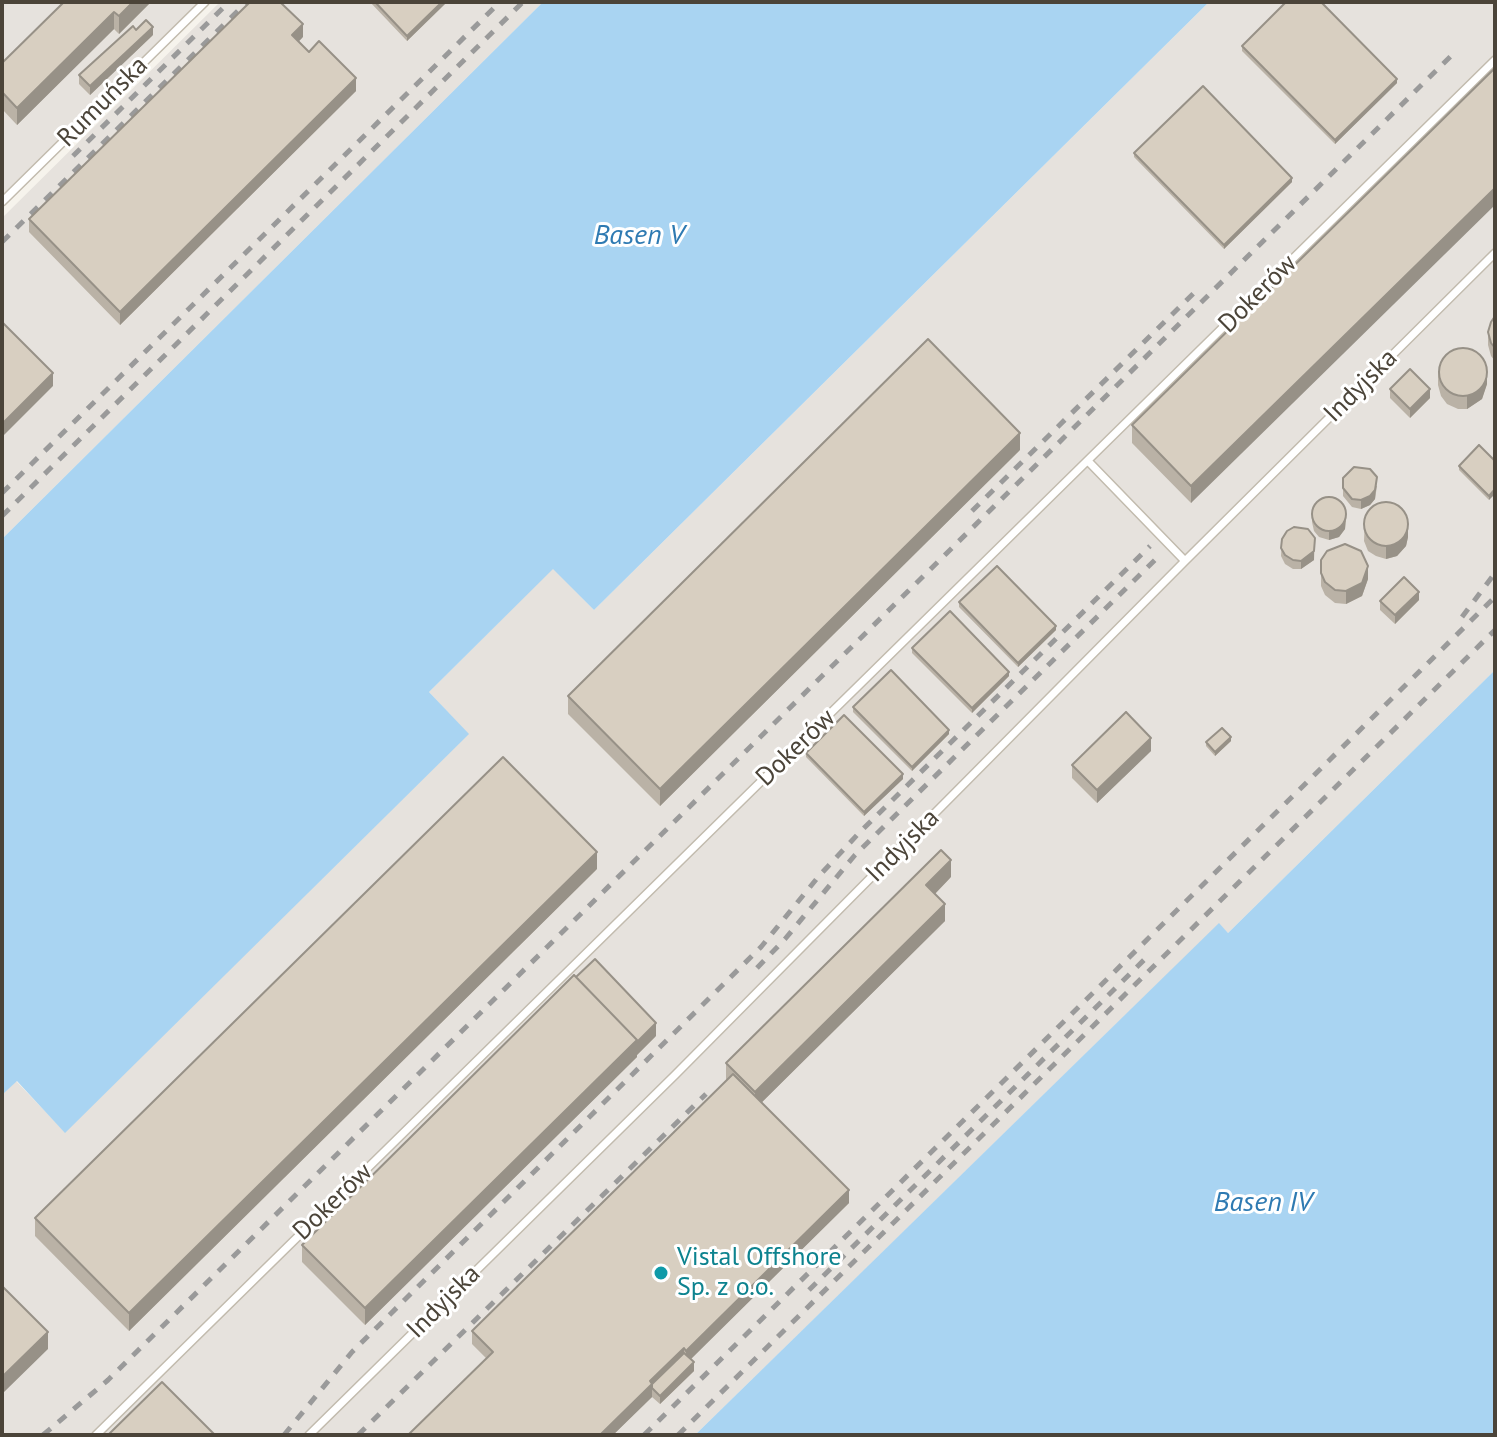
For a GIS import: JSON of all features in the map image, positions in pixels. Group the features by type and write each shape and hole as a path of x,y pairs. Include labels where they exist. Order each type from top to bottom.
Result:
{"lane":[{"name":"Rumuńska","path":"2,202 205,2"},
{"name":"Dokerów","path":"96,1435 1495,60"},
{"name":"Indyjska","path":"309,1435 675,1075 1495,253"},
{"path":"1088,461 1185,561"}],"shaded area":[{"path":"2,2 210,2 2,202"},
{"path":"220,2 543,2 2,539 2,218"},
{"path":"1209,2 1495,2 1495,670 1228,933 1219,924 695,1435 2,1435 2,1095 16,1081 65,1132 468,734 429,692 553,568 594,610"}],"water":[{"name":"Basen V","path":"543,2 1209,2 594,610 553,569 429,692 469,734 65,1133 17,1081 2,1095 2,539"},
{"name":"Basen IV","path":"1495,670 1495,1435 695,1435 1219,923 1228,933"}],"building":[{"path":"64,2 133,2 119,16 114,12 17,108 2,92 2,63"},
{"path":"250,2 280,2 303,24 292,35 309,52 319,41 356,78 120,312 29,219"},
{"path":"375,2 442,2 407,36"},
{"path":"1286,2 1321,2 1397,79 1335,140 1242,46"},
{"path":"146,20 153,27 90,86 79,75 133,26 136,30"},
{"path":"1495,68 1495,188 1191,486 1132,425"},
{"path":"1203,86 1292,178 1224,245 1134,153"},
{"path":"1495,316 1495,348 1488,332"},
{"path":"2,322 53,373 2,424"},
{"path":"928,339 1020,433 660,789 568,696"},
{"path":"1463,348 1480,355 1487,372 1480,389 1463,396 1446,389 1439,372 1446,355"},
{"path":"1410,369 1430,389 1410,409 1390,389"},
{"path":"1479,445 1495,461 1495,489 1489,496 1459,466"},
{"path":"1354,467 1370,469 1377,477 1375,490 1361,500 1352,499 1343,488 1343,478"},
{"path":"1329,497 1341,502 1346,514 1341,526 1329,531 1317,526 1312,514 1317,502"},
{"path":"1386,502 1401,509 1408,524 1401,539 1386,546 1371,539 1364,524 1371,509"},
{"path":"1294,527 1308,529 1315,538 1314,551 1301,561 1285,555 1281,548 1282,539"},
{"path":"1345,544 1361,551 1368,566 1362,583 1346,591 1335,590 1325,582 1321,560 1327,551"},
{"path":"997,566 1056,626 1018,663 959,602"},
{"path":"1404,577 1419,592 1395,615 1380,601"},
{"path":"950,611 1009,672 972,708 912,648"},
{"path":"891,670 949,730 912,767 853,707"},
{"path":"1126,712 1151,738 1097,790 1072,765"},
{"path":"844,715 903,774 864,812 806,753"},
{"path":"1222,728 1231,737 1215,752 1206,742"},
{"path":"503,757 597,852 129,1313 35,1218"},
{"path":"941,850 951,860 926,885 945,904 755,1092 726,1063"},
{"path":"595,959 656,1023 637,1042 576,977"},
{"path":"574,975 637,1040 365,1308 302,1245"},
{"name":"Vistal Offshore Sp. z o.o.","path":"733,1074 849,1190 686,1351 684,1348 650,1381 652,1384 600,1435 408,1435 493,1352 472,1331"},
{"path":"2,1286 48,1332 2,1377"},
{"path":"684,1353 694,1362 660,1396 652,1384"},
{"path":"162,1382 215,1435 108,1435"}],"railway":[{"path":"73,156 229,2"},
{"path":"2,242 247,2"},
{"path":"2,493 500,2"},
{"path":"2,516 523,2"},
{"path":"43,1435 108,1380 1453,54"},
{"path":"972,511 1197,290"},
{"path":"284,1435 352,1352 761,947 859,833 1150,546"},
{"path":"757,968 855,855 1159,556"},
{"path":"1462,617 1495,573"},
{"path":"644,1435 1495,597"},
{"path":"678,1435 1495,630"},
{"path":"809,1290 1148,956"},
{"path":"358,1435 706,1094"}],"place":[{"name":"Vistal Offshore Sp. z o.o.","path":"661,1273"}]}
